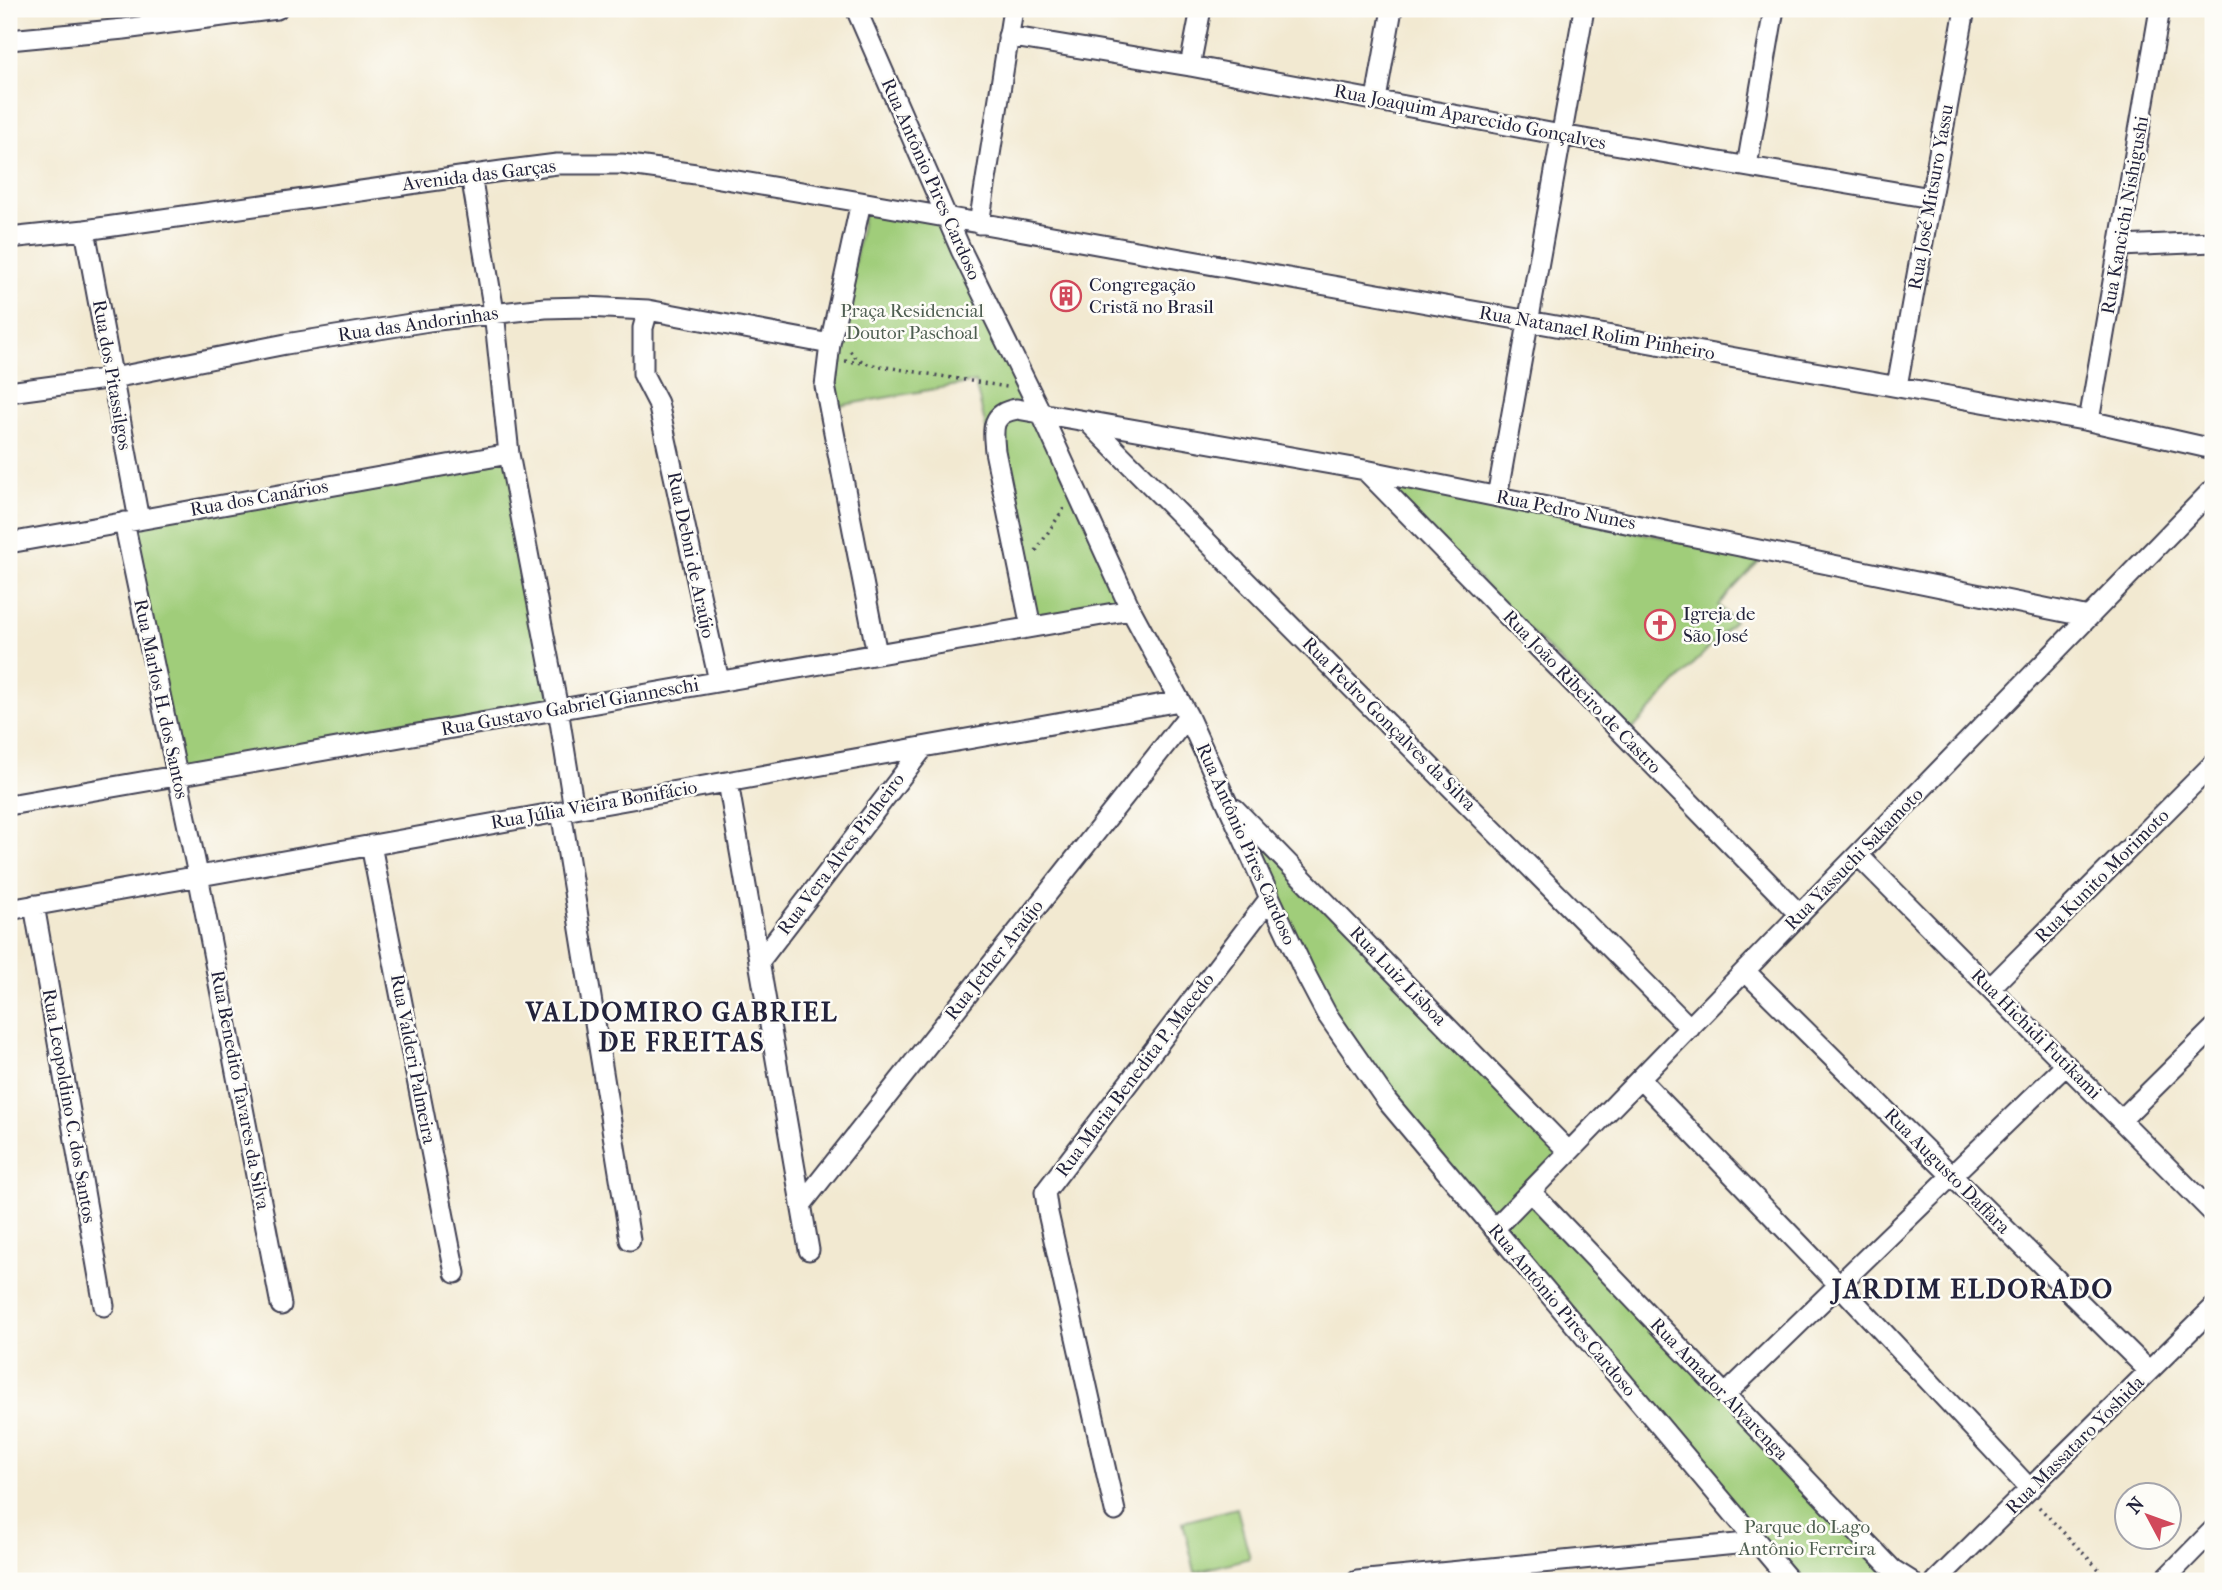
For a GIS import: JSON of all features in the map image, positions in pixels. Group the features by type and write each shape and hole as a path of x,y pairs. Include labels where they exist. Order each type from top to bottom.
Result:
{"street":[{"path":"9,40 124,29 277,9"},
{"name":"Rua Antônio Pires Cardoso","path":"856,9 947,219 1041,413 1131,610 1184,708 1270,898 1326,1013 1387,1101 1790,1581"},
{"path":"979,224 1013,9"},
{"path":"1190,66 1201,9"},
{"path":"1376,99 1392,9"},
{"path":"1497,496 1584,9"},
{"path":"1747,166 1774,9"},
{"name":"Rua José Mitsuro Yassu","path":"1897,386 1965,9"},
{"name":"Rua Kancichi Nishigushi","path":"2090,421 2160,9"},
{"name":"Rua Joaquim Aparecido Gonçalves","path":"1009,36 1931,198"},
{"name":"Avenida das Garças","path":"9,238 85,230 556,164 622,164 696,174 947,219"},
{"path":"471,175 494,312 509,454 558,709 567,810 630,1240"},
{"path":"861,202 838,346 824,386 877,654"},
{"name":"Rua Natanael Rolim Pinheiro","path":"947,219 2090,421 2213,449"},
{"name":"Rua dos Pitassilgos","path":"85,230 113,378 132,521"},
{"path":"2120,246 2213,242"},
{"name":"Rua das Andorinhas","path":"9,392 113,378 286,344 494,312 586,307 648,310 838,346"},
{"name":"Rua Debni de Araújo","path":"648,310 643,328 643,374 658,403 719,681"},
{"name":"Rua Pedro Nunes","path":"1018,566 993,429 999,418 1017,409 1365,470 2089,617"},
{"name":"Rua Pedro Gonçalves da Silva","path":"1087,421 1690,1028"},
{"name":"Rua dos Canários","path":"9,543 509,454"},
{"name":"Rua João Ribeiro de Castro","path":"1365,470 1800,915"},
{"name":"Rua Yassuchi Sakamoto","path":"1494,1229 2213,489"},
{"name":"Rua Marlos H. dos Santos","path":"132,521 177,775 198,875"},
{"path":"1018,566 1031,627"},
{"name":"Rua Gustavo Gabriel Gianneschi","path":"9,805 1131,610"},
{"name":"Rua Júlia Vieira Bonifácio","path":"9,909 924,747 1184,708"},
{"name":"Rua Jether Araújo","path":"801,1205 1184,708"},
{"name":"Rua Vera Alves Pinheiro","path":"759,962 924,747"},
{"name":"Rua Kunito Morimoto","path":"1990,988 2213,764"},
{"path":"728,782 808,1250"},
{"name":"Rua Luiz Lisboa","path":"1226,800 1569,1152"},
{"name":"Rua Valderi Palmeira","path":"371,845 455,1273"},
{"name":"Rua Hichidi Futikami","path":"1858,855 2213,1213"},
{"name":"Rua Benedito Tavares da Silva","path":"198,875 281,1305"},
{"name":"Rua Maria Benedita P. Macedo","path":"1115,1511 1045,1192 1270,898"},
{"name":"Rua Leopoldino C. dos Santos","path":"34,905 104,1306"},
{"name":"Rua Augusto Daffara","path":"1745,971 2150,1371"},
{"path":"2121,1120 2213,1029"},
{"path":"1725,1395 2066,1065"},
{"path":"1640,1079 1840,1286 2028,1491"},
{"name":"Rua Amador Alvarenga","path":"1531,1192 1892,1569 1911,1581"},
{"name":"Rua Massataro Yoshida","path":"1936,1581 2213,1308"},
{"path":"2163,1581 2213,1530"},
{"path":"1357,1581 1757,1542"}],"path":[{"path":"838,346 868,364 1030,390"},
{"path":"1018,566 1037,549 1076,489"},
{"path":"2028,1491 2110,1581"}],"green space":[{"name":"Praça Residencial Doutor Paschoal","path":"865,207 945,223 1126,607 1033,623 975,382 832,407 831,386"},
{"path":"509,454 558,709 177,775 124,522"},
{"path":"1379,478 1762,558 1718,605 1734,621 1630,732"},
{"name":"Parque do Lago Antônio Ferreira","path":"1239,813 1569,1152 1531,1192 1912,1581 1791,1581 1335,1026"},
{"path":"1237,1508 1250,1558 1195,1572 1183,1522"}],"place":[{"name":"Congregação Cristã no Brasil","path":"1066,296"},
{"name":"Igreja de São José","path":"1660,625"}],"district":[{"name":"VALDOMIRO GABRIEL DE FREITAS","path":"682,1027"},
{"name":"JARDIM ELDORADO","path":"1973,1289"}]}
